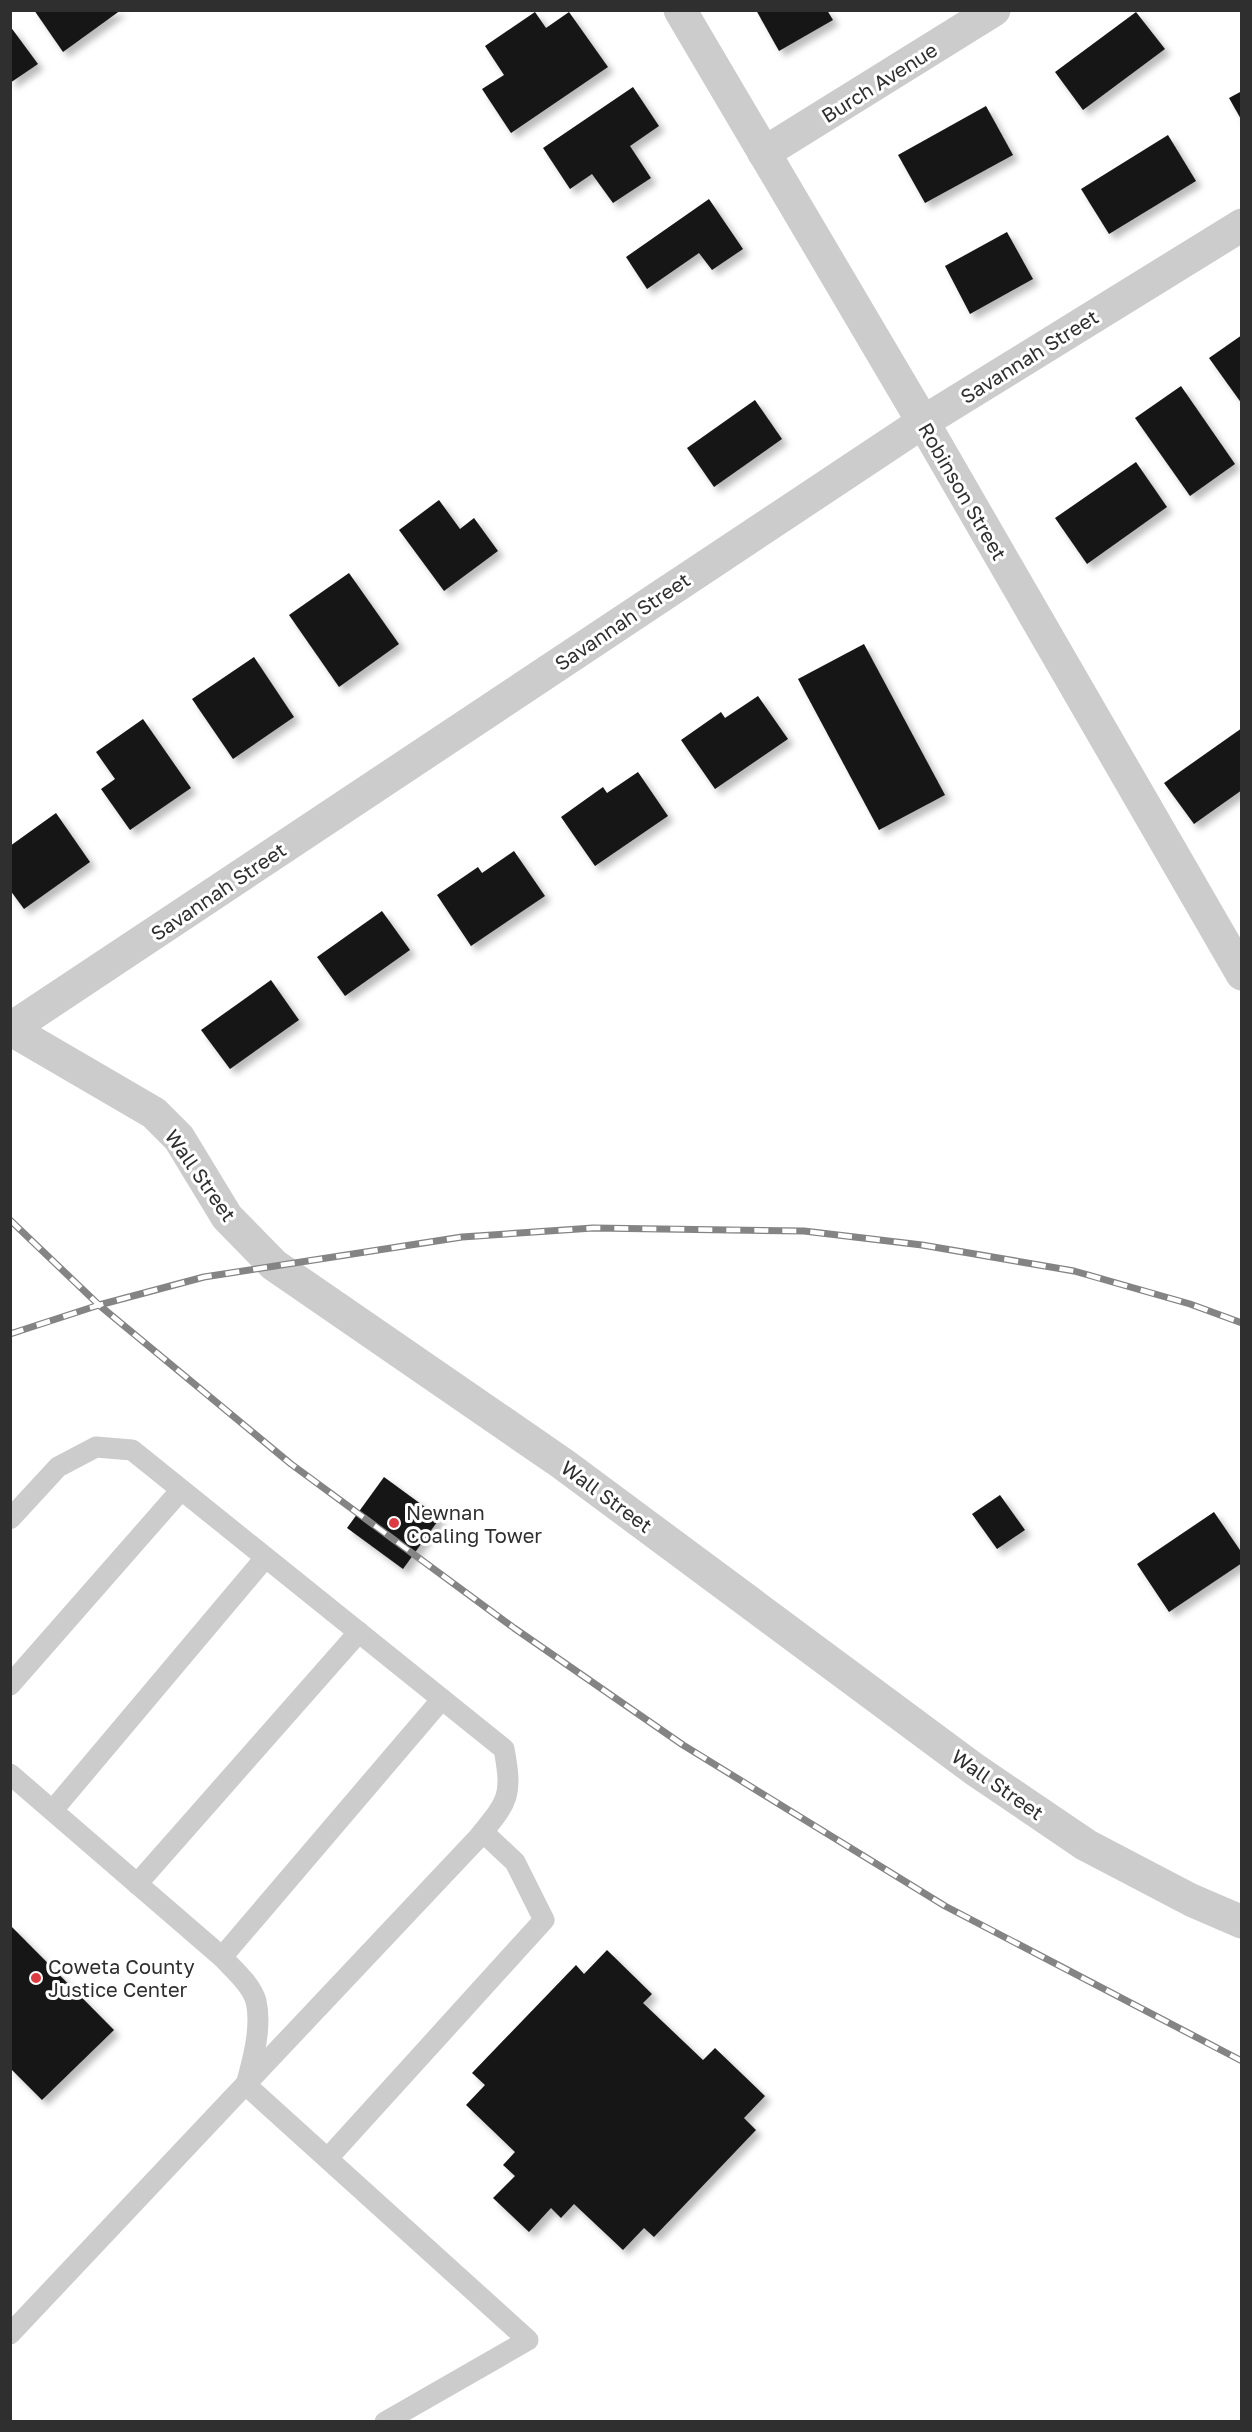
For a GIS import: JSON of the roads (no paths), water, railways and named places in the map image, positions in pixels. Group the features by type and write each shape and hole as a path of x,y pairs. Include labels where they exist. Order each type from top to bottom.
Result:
{"street":[{"name":"Robinson Street","path":"680,10 923,422 1242,974"},
{"name":"Burch Avenue","path":"765,153 994,10"},
{"name":"Savannah Street","path":"10,1029 923,422 1242,225"},
{"name":"Wall Street","path":"10,1029 154,1113 179,1138 227,1217 274,1265 563,1464 974,1769 1086,1845 1191,1900 1242,1922"}],"lane":[{"path":"10,1519 58,1467 96,1447 132,1450 504,1749 509,1776 509,1794 499,1813 483,1832 10,2334"},
{"path":"10,1685 181,1490"},
{"path":"52,1810 265,1558"},
{"path":"137,1884 359,1632"},
{"path":"222,1957 442,1699"},
{"path":"10,1773 222,1957 244,1980 256,2001 256,2032 246,2085"},
{"path":"328,2158 544,1920 515,1862 483,1832"},
{"path":"246,2085 528,2340 386,2421"}],"railway":[{"path":"10,1220 99,1305 291,1464 514,1628 683,1745 945,1906 1242,2061"},
{"path":"10,1334 99,1305 204,1277 462,1237 593,1228 804,1231 922,1245 1074,1271 1190,1304 1242,1323"}],"place":[{"name":"Newnan Coaling Tower","path":"394,1523"},
{"name":"Coweta County Justice Center","path":"36,1978"}]}
